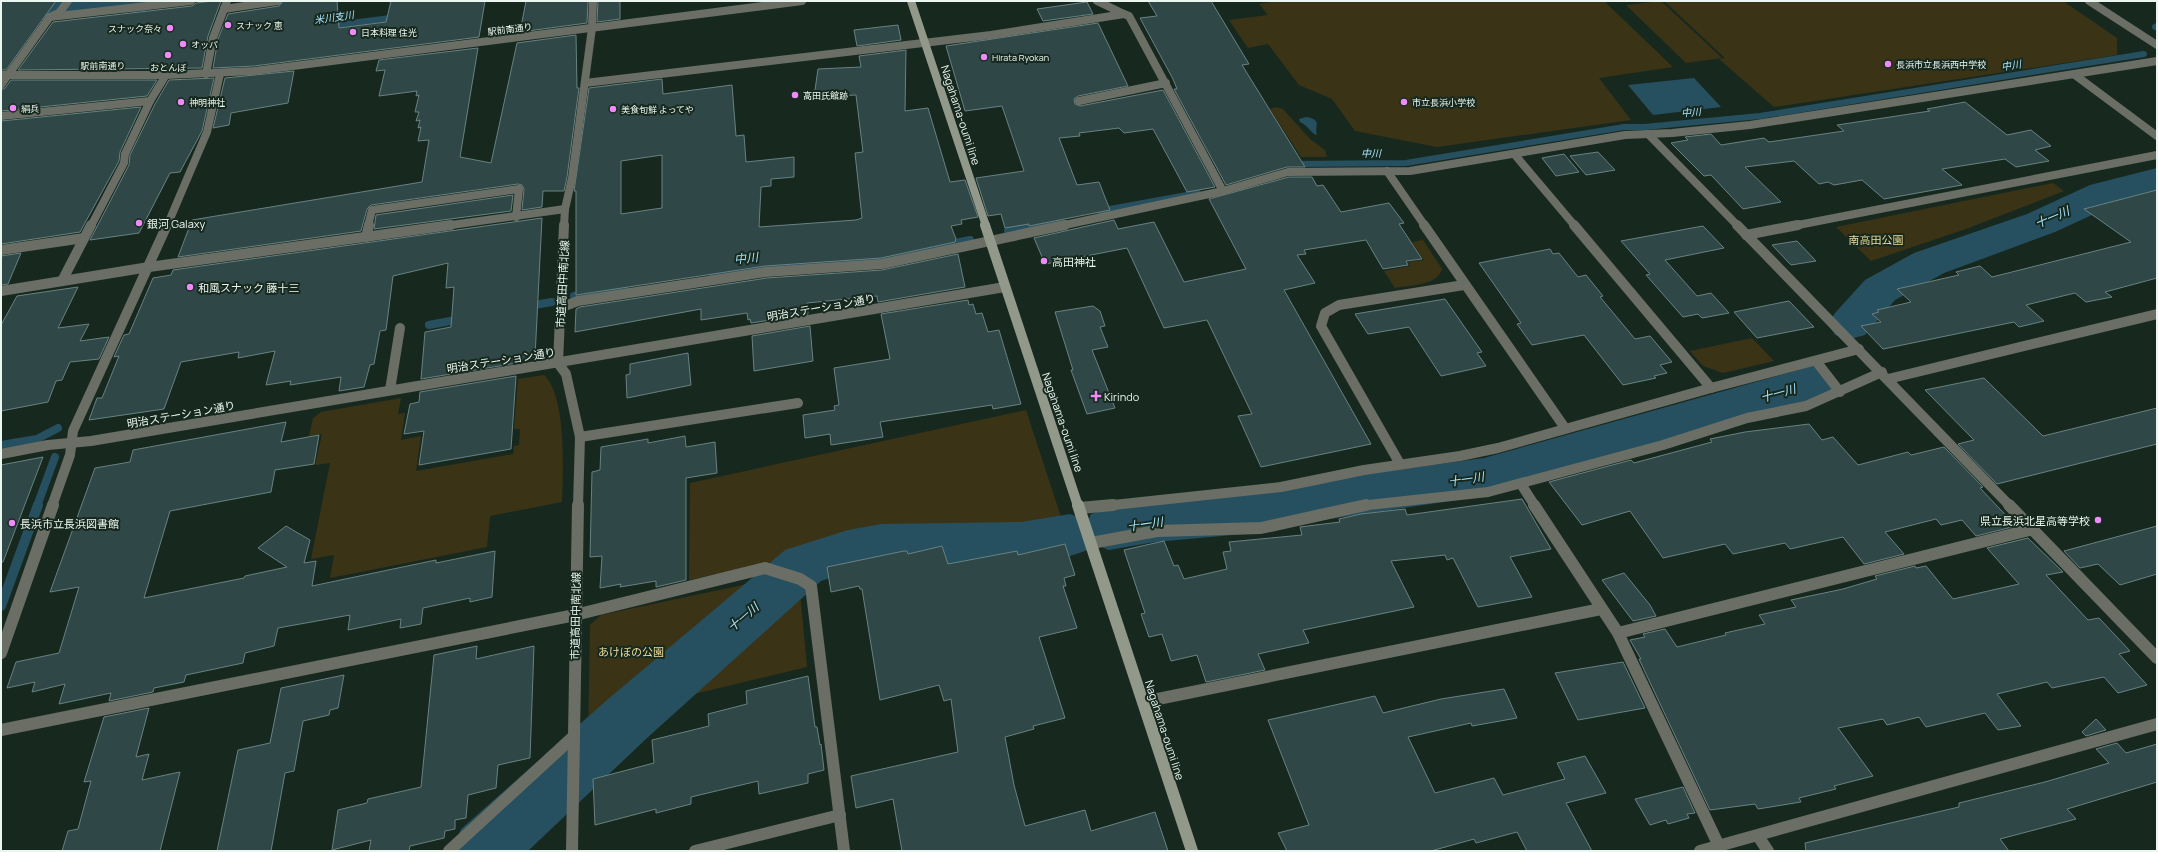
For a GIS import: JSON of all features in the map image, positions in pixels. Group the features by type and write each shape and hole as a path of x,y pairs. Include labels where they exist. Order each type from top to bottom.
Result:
{"main road":[{"name":"Nagahama-oumi line","path":"910,1 1080,508 1192,851"}],"street":[{"path":"1,85 5,75 50,17 59,13 68,1"},
{"path":"50,17 97,13 192,1"},
{"path":"206,74 213,38 225,5 278,1"},
{"name":"市道高田中南北線","path":"572,851 575,614 580,438 566,374 558,363 566,209 572,178 585,83 592,28 593,1"},
{"name":"駅前南通り","path":"5,75 166,75 220,74 254,71 802,1"},
{"path":"1097,1 1129,16 1223,190"},
{"path":"2089,1 2157,45"},
{"path":"585,83 991,35 1124,14"},
{"path":"562,307 578,301 712,278 766,272 882,264 1223,190 1288,172 1410,171 1515,155 1625,135 1750,125 2157,61"},
{"path":"1,653 70,455 73,431 149,267 207,132 220,74"},
{"path":"62,281 124,163 125,154 150,101 166,75"},
{"path":"2075,75 2157,136"},
{"path":"1079,101 1166,83"},
{"path":"1,116 150,101"},
{"path":"1648,134 1840,329 2157,658"},
{"path":"1515,155 1711,388"},
{"path":"1746,235 2157,155"},
{"path":"1387,171 1565,428"},
{"path":"366,238 372,210 519,189 516,216"},
{"path":"1,291 149,267 566,209"},
{"path":"1,250 84,238"},
{"path":"1400,464 1321,326 1325,314 1339,305 1464,284"},
{"name":"明治ステーション通り","path":"1,454 558,363 1005,287"},
{"path":"1091,543 1157,531 1261,528 1361,505 1454,496 1522,484 1663,446 1747,418 1806,406 1837,389 1881,372 2157,314"},
{"path":"390,390 400,328"},
{"path":"1080,508 1258,490 1498,448 1565,428 1859,349"},
{"path":"1816,361 1837,389"},
{"path":"580,438 798,403"},
{"path":"1522,484 1618,633 1719,846"},
{"path":"1618,633 2033,529"},
{"path":"1,730 575,614 765,568 800,579 811,586 844,851"},
{"path":"1143,702 1602,610"},
{"path":"1700,851 2157,724"},
{"path":"449,851 573,737"},
{"path":"695,851 840,815"},
{"path":"1758,836 1768,851"}],"green space":[{"name":"市立長浜小学校","path":"1276,1 1604,1 1673,67 1599,78 1631,120 1437,147 1355,131 1332,99 1299,85 1268,44 1248,48 1229,20 1268,15 1259,4"},
{"path":"1661,1 1722,58 1686,63 1626,5"},
{"name":"長浜市立長浜西中学校","path":"1664,1 2063,1 2117,38 2117,55 1774,107 1719,59 1725,58"},
{"path":"1276,107 1283,109 1310,139 1325,150 1327,157 1301,157 1270,109"},
{"name":"南高田公園","path":"2053,183 2064,191 1966,229 1871,261 1836,227"},
{"path":"1423,240 1442,269 1439,275 1429,282 1395,288 1384,271 1410,266 1408,262 1424,260 1412,242"},
{"path":"1752,338 1774,361 1723,373 1703,366 1690,351"},
{"path":"544,375 551,385 557,400 560,417 563,455 562,502 490,516 487,547 330,578 334,555 311,559 330,463 315,465 322,434 309,436 313,418 321,412 401,398 398,414 405,413 401,440 421,436 416,471 513,454 514,446 519,445 520,429 514,429 518,379"},
{"path":"1026,410 1062,520 1033,527 914,528 824,540 772,562 689,580 690,483"},
{"name":"あけぼの公園","path":"766,580 771,582 588,744 590,625 601,615"},
{"name":"あけぼの公園","path":"787,586 800,592 807,667 661,702"}],"water":[{"path":"1694,78 1721,107 1653,115 1628,85"},
{"path":"1306,117 1316,121 1317,135 1300,122 1299,119"}],"building":[{"path":"1,1 56,1 6,70 1,70"},
{"path":"221,1 208,36 202,68 18,70 53,22 192,6 196,3"},
{"path":"283,1 337,1 339,28 386,22 391,1 485,1 479,37 254,66 213,68 218,39 228,14 279,6"},
{"path":"526,1 588,1 587,23 520,32"},
{"path":"598,1 620,1 620,19 597,22"},
{"path":"1148,1 1211,1 1249,64 1242,65 1305,167 1287,167 1226,185 1174,89 1177,89 1173,79 1140,18 1157,16"},
{"path":"1087,2 1093,14 1043,21 1037,9"},
{"path":"1098,23 1128,86 1078,96 1074,99 1075,104 1080,106 1163,90 1215,187 1187,192 1153,129 1124,133 1119,128 1079,133 1080,136 1059,138 1077,185 1099,182 1110,210 1029,226 1029,224 1005,228 1001,214 988,216 976,178 1024,171 1002,106 965,111 946,46"},
{"path":"898,25 901,40 857,46 854,30"},
{"path":"576,35 577,88 579,88 567,177 564,191 543,191 542,207 522,210 524,189 522,185 518,184 371,205 367,209 361,231 178,257 192,220 422,182 429,140 418,141 421,127 418,128 420,120 416,121 419,112 415,112 419,95 416,96 417,91 379,96 385,70 376,71 379,60 478,48 460,157 491,163 517,43"},
{"path":"906,50 905,111 928,108 950,182 965,180 978,217 961,220 962,224 951,226 956,239 955,242 881,258 765,266 576,295 576,191 574,191 589,88 662,79 663,94 732,85 736,136 744,135 746,162 794,157 794,177 771,179 771,186 761,187 759,227 856,220 862,218 855,153 863,152 856,95 814,97 818,69 861,67 859,56","holes":["662,155 662,208 621,214 621,161"]},
{"path":"294,71 288,103 231,113 229,125 213,128 225,78"},
{"path":"214,78 202,131 180,172 170,173 139,233 90,240 129,165 130,155 155,104 169,80"},
{"path":"11,80 157,80 147,96 1,111 1,90 5,88"},
{"path":"1965,102 2007,135 2031,130 2051,146 2035,150 2049,161 2016,167 2005,159 1942,169 1962,185 1884,199 1862,180 1834,185 1828,182 1819,184 1794,161 1745,167 1781,202 1743,209 1711,175 1704,176 1671,143 1688,140 1685,137 1711,134 1721,145 1764,138 1769,142 1844,131 1837,125 1930,111 1927,109"},
{"path":"141,107 120,152 119,161 80,232 1,244 1,121"},
{"path":"1598,152 1615,170 1586,175 1570,156"},
{"path":"1564,154 1579,172 1556,176 1542,158"},
{"path":"1289,177 1312,177 1317,186 1323,185 1341,212 1389,203 1404,223 1399,224 1422,259 1406,261 1408,265 1383,269 1366,240 1304,250 1306,254 1297,255 1315,283 1284,290 1371,444 1261,467 1238,416 1252,414 1207,320 1164,328 1127,248 1045,264 1034,238 1114,220 1118,229 1154,222 1184,282 1246,269 1209,199"},
{"path":"2157,190 2157,278 2105,292 2112,297 2086,302 2075,293 2026,305 2044,321 2019,327 2014,322 1883,349 1861,326 1881,322 1872,314 1879,312 1877,310 1911,302 1897,289 1959,275 1956,272 1980,266 1992,277 2131,242 2084,209"},
{"path":"513,195 511,211 374,229 376,215"},
{"path":"542,218 535,357 517,361 517,363 421,379 425,332 451,327 454,287 446,288 448,263 393,276 386,330 380,331 374,364 370,365 364,387 339,391 341,377 290,385 291,381 266,385 275,351 238,358 239,352 181,362 164,409 89,420 97,398 102,398 119,356 114,357 124,335 129,334 153,278 171,275 173,270"},
{"path":"1703,226 1724,248 1665,260 1697,296 1711,293 1729,313 1702,318 1698,314 1683,317 1646,275 1650,274 1621,241"},
{"path":"1797,241 1816,261 1791,265 1772,245"},
{"path":"1550,249 1553,254 1559,253 1578,277 1586,275 1603,296 1600,297 1635,339 1650,336 1672,362 1660,365 1667,373 1654,376 1656,378 1623,385 1584,335 1532,345 1517,324 1521,323 1479,263"},
{"path":"21,253 8,284 1,285 1,256"},
{"path":"958,254 965,287 878,302 877,296 807,303 808,314 751,323 750,319 748,320 747,313 701,320 701,309 575,332 576,309 580,307 767,278 882,270"},
{"path":"78,287 58,328 89,324 80,341 109,337 99,359 70,362 62,380 56,381 48,402 1,411 1,325 17,296"},
{"path":"1445,299 1482,352 1477,353 1486,366 1441,376 1409,327 1368,334 1355,314"},
{"path":"968,300 969,305 973,304 976,314 982,313 988,332 999,330 1021,404 993,409 992,405 880,422 883,437 831,445 830,434 805,438 803,415 835,410 834,406 839,405 834,368 890,359 881,314"},
{"path":"1789,301 1814,327 1757,338 1734,312"},
{"path":"1093,306 1100,311 1105,326 1100,327 1108,347 1092,350 1115,408 1087,414 1071,370 1073,370 1055,312"},
{"path":"810,326 813,361 754,371 752,336"},
{"path":"688,353 691,385 627,398 626,375 630,374 630,364"},
{"path":"516,376 511,449 419,465 424,431 404,434 410,404 419,402 420,392"},
{"path":"1984,378 2043,436 2157,408 2157,444 1997,484 1958,444 1974,440 1925,390"},
{"path":"286,422 281,442 319,435 314,464 275,470 271,492 170,511 144,598 244,578 245,576 287,567 258,548 286,526 310,540 304,563 316,561 312,586 436,560 436,563 495,551 492,597 470,602 470,598 423,608 421,624 400,628 401,619 348,630 350,615 278,628 274,646 245,653 243,663 186,675 184,682 154,688 153,692 109,701 111,693 59,704 65,684 32,692 35,682 7,688 16,662 59,653 79,587 50,592 95,468 130,462 133,450"},
{"path":"1809,424 1822,440 1833,437 1858,465 1908,452 1911,455 1944,447 1983,487 1980,488 2016,526 1976,536 1962,520 1941,525 1936,519 1885,532 1904,554 1864,564 1843,537 1790,549 1785,543 1733,554 1725,544 1663,558 1630,511 1582,525 1549,482 1631,460 1634,463 1712,442 1710,439 1745,432"},
{"path":"685,436 686,447 715,442 717,473 686,478 686,580 656,587 656,581 620,587 621,584 600,588 602,556 590,557 592,472 600,470 601,447 648,439 648,443"},
{"name":"長浜市立長浜図書館","path":"43,457 3,562 1,562 1,465"},
{"path":"1522,499 1551,549 1510,557 1532,597 1478,607 1453,558 1447,560 1445,555 1391,561 1414,607 1303,630 1309,643 1258,654 1265,670 1206,682 1197,655 1171,661 1162,634 1149,637 1141,614 1145,613 1124,550 1164,541 1174,566 1178,565 1184,579 1227,569 1223,552 1231,551 1229,542 1302,535 1300,527 1340,522 1339,519 1361,514 1405,509 1407,515"},
{"path":"2157,526 2157,574 2120,585 2098,564 2080,568 2064,551"},
{"path":"2028,538 2063,572 2046,575 2088,620 2099,618 2130,651 2119,654 2147,685 2118,693 2104,677 2052,688 2047,682 1997,694 2021,726 1998,730 1985,713 1926,727 1919,717 1887,725 1883,719 1838,728 1873,776 1834,786 1836,789 1799,798 1801,802 1758,809 1755,804 1710,810 1639,659 1641,659 1630,640 1645,637 1643,634 1665,629 1677,647 1726,635 1725,633 1765,624 1759,615 1796,607 1791,600 1843,589 1877,579 1875,576 1915,566 1916,568 1926,566 1953,599 2019,584 1987,548"},
{"path":"1065,544 1075,575 1064,578 1066,586 1063,586 1077,628 1039,637 1065,718 1033,726 1034,729 1005,737 1014,785 1025,826 1085,810 1091,831 1155,812 1168,851 902,851 893,799 856,808 851,776 958,752 951,699 944,701 939,685 880,700 862,589 860,589 859,586 831,592 827,567 904,551 907,551 908,554 942,546 948,564 1017,551 1018,555"},
{"path":"1624,573 1650,605 1656,616 1633,621 1602,580"},
{"path":"477,646 476,659 534,646 530,758 498,765 496,788 468,795 466,818 455,820 455,829 445,831 444,838 410,846 409,851 369,851 371,840 332,850 338,810 367,803 368,799 421,787 434,655"},
{"path":"1623,662 1645,708 1578,720 1555,673"},
{"path":"344,675 338,708 330,710 329,715 303,721 294,771 285,773 271,851 217,851 238,750 270,743 281,688"},
{"path":"808,676 815,727 817,727 820,745 821,744 824,770 808,774 808,783 759,794 758,781 691,797 691,804 656,813 656,809 595,825 593,779 654,763 652,740 709,726 708,714 747,704 746,691"},
{"path":"1504,689 1517,718 1472,726 1471,723 1408,737 1435,793 1494,778 1503,795 1565,779 1557,763 1585,756 1606,793 1566,803 1592,851 1527,851 1517,832 1476,843 1474,839 1431,851 1287,851 1278,833 1309,825 1268,720 1375,696 1383,713 1441,699"},
{"path":"149,708 136,757 149,754 142,780 180,772 160,851 62,851 68,831 78,829 91,781 84,782 104,717"},
{"path":"2096,719 2106,730 2086,736 2082,732"},
{"path":"2117,743 2126,753 2157,744 2157,782 2067,809 2076,819 2000,839 2009,851 1806,851 1805,843 1959,807 1959,803 2045,782 2109,763 2096,749"},
{"path":"1683,787 1695,813 1687,814 1689,818 1668,824 1666,820 1650,825 1635,799"}],"waterway":[{"path":"1,13 144,1"},
{"name":"米川支川","path":"328,26 398,17"},
{"name":"中川","path":"1293,164 1406,163 1624,127 1644,127 1760,116 2144,54"},
{"name":"十一川","path":"1850,324 1880,290 1929,263 2041,223 2104,194 2157,180"},
{"name":"中川","path":"1099,211 1198,193"},
{"name":"中川","path":"1031,226 1058,220"},
{"name":"中川","path":"1008,231 1036,225"},
{"name":"中川","path":"927,249 970,240"},
{"name":"中川","path":"713,274 808,263 880,259 921,251"},
{"name":"中川","path":"574,296 625,287"},
{"name":"中川","path":"528,306 552,302"},
{"name":"中川","path":"429,325 461,319"},
{"name":"十一川","path":"1109,529 1155,522 1266,512 1322,500 1484,477 1813,383"},
{"path":"1,445 37,439 58,428"},
{"path":"37,506 55,457"},
{"path":"1,606 38,505"},
{"name":"十一川","path":"483,851 627,719 803,565 848,551 881,545 1021,543 1070,535"}],"place":[{"name":"スナック 恵","path":"228,25"},
{"name":"スナック奈々","path":"170,28"},
{"name":"日本料理 住光","path":"353,32"},
{"name":"オッパ","path":"183,44"},
{"name":"おとんぼ","path":"168,55"},
{"name":"Hirata Ryokan","path":"984,57"},
{"name":"長浜市立長浜西中学校","path":"1888,64"},
{"name":"高田氏館跡","path":"795,95"},
{"name":"神明神社","path":"181,102"},
{"name":"市立長浜小学校","path":"1404,102"},
{"name":"絹兵","path":"13,108"},
{"name":"美食旬鮮 よってや","path":"613,109"},
{"name":"銀河 Galaxy","path":"139,223"},
{"name":"高田神社","path":"1044,261"},
{"name":"和風スナック 藤十三","path":"190,287"},
{"name":"Kirindo","path":"1096,396"},
{"name":"県立長浜北星高等学校","path":"2098,520"},
{"name":"長浜市立長浜図書館","path":"12,523"}]}
